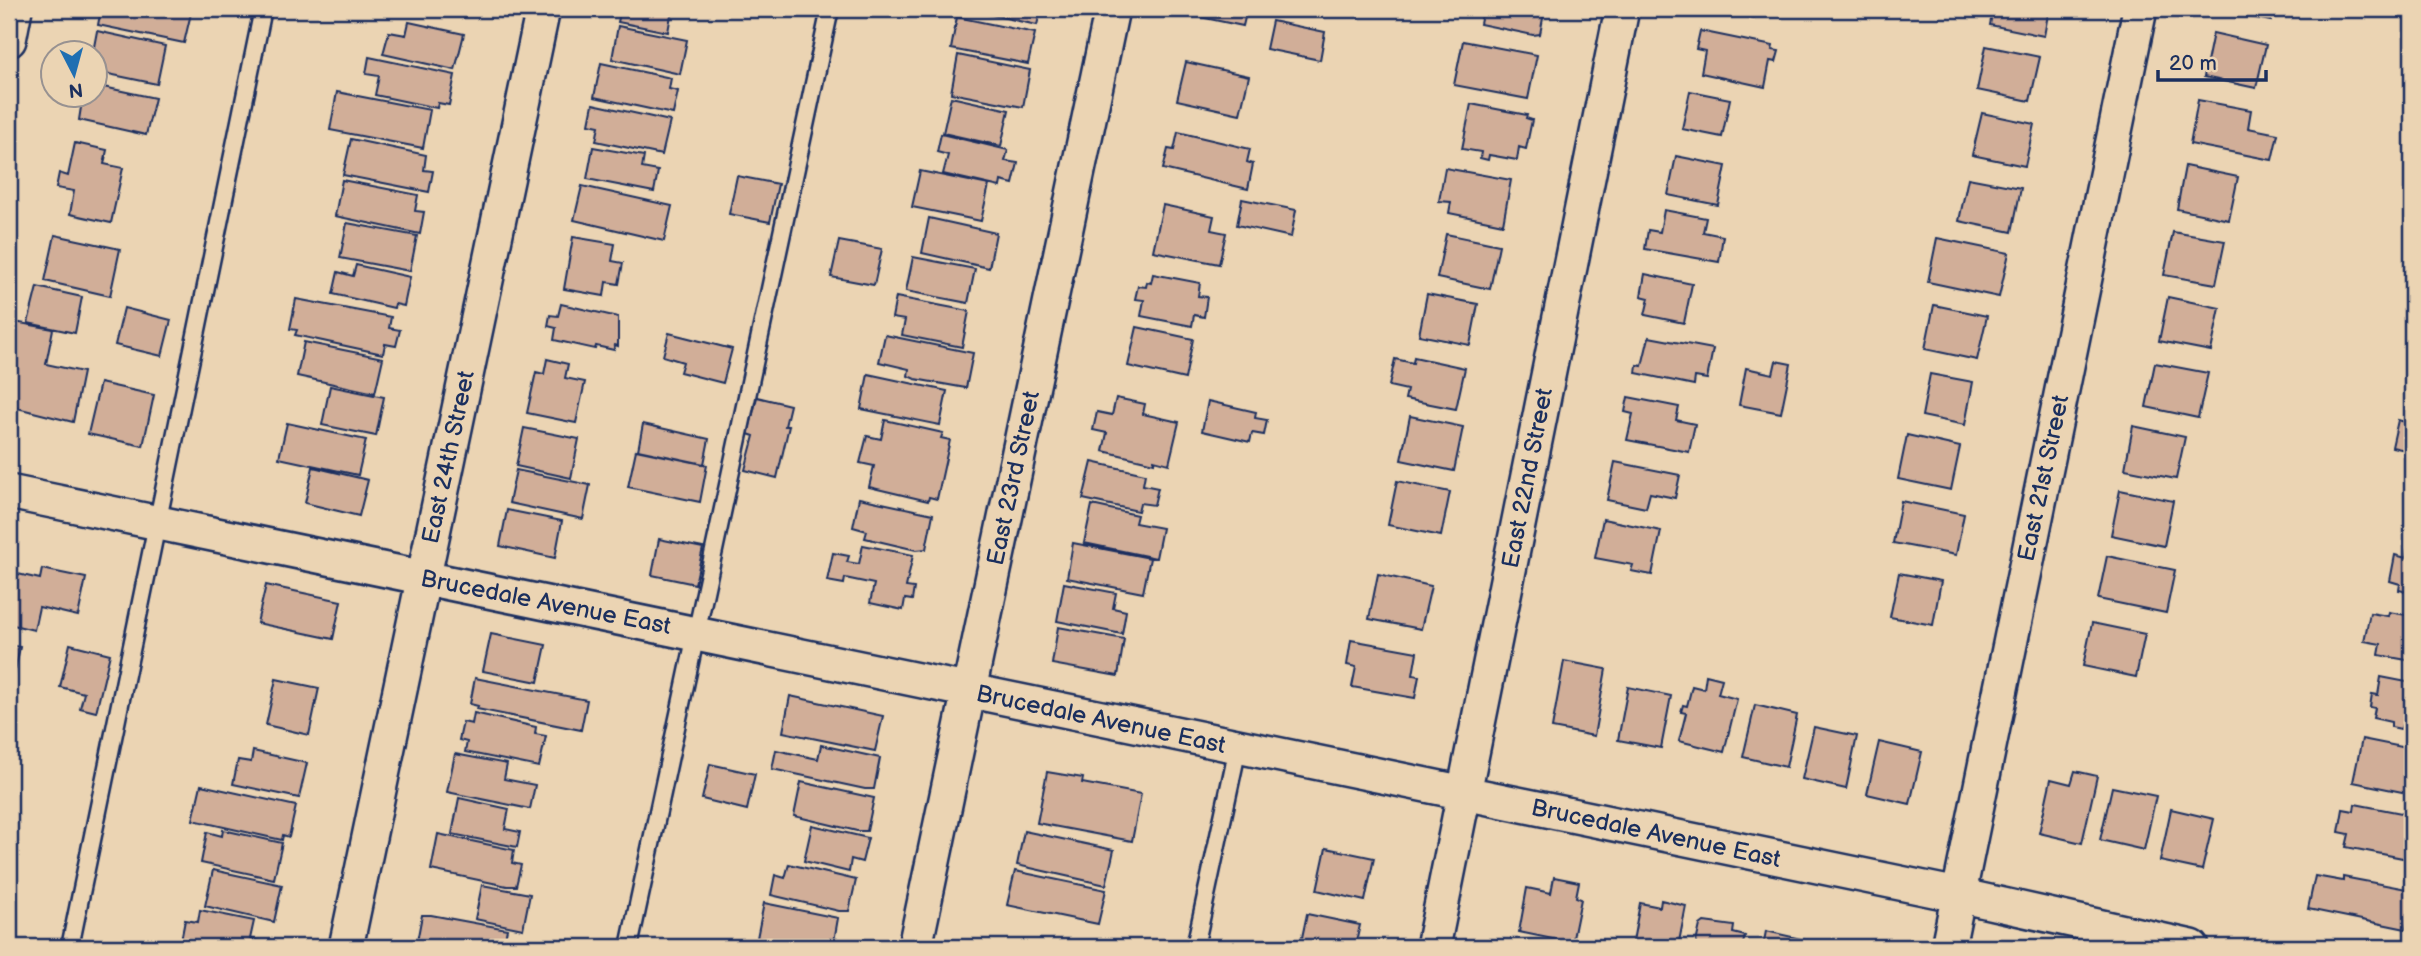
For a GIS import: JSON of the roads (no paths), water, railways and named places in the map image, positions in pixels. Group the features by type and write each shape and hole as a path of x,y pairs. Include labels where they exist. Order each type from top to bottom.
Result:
{"street":[{"path":"9,40 15,9"},
{"name":"East 24th Street","path":"346,947 543,9"},
{"name":"East 23rd Street","path":"915,947 1112,9"},
{"name":"East 22nd Street","path":"1433,947 1622,9"},
{"name":"East 21st Street","path":"1948,947 2140,9"},
{"name":"Brucedale Avenue East","path":"9,492 1958,895 2192,947"}],"lane":[{"path":"70,947 263,9"},
{"path":"629,947 830,9"},
{"path":"1195,947 1238,747"}]}
